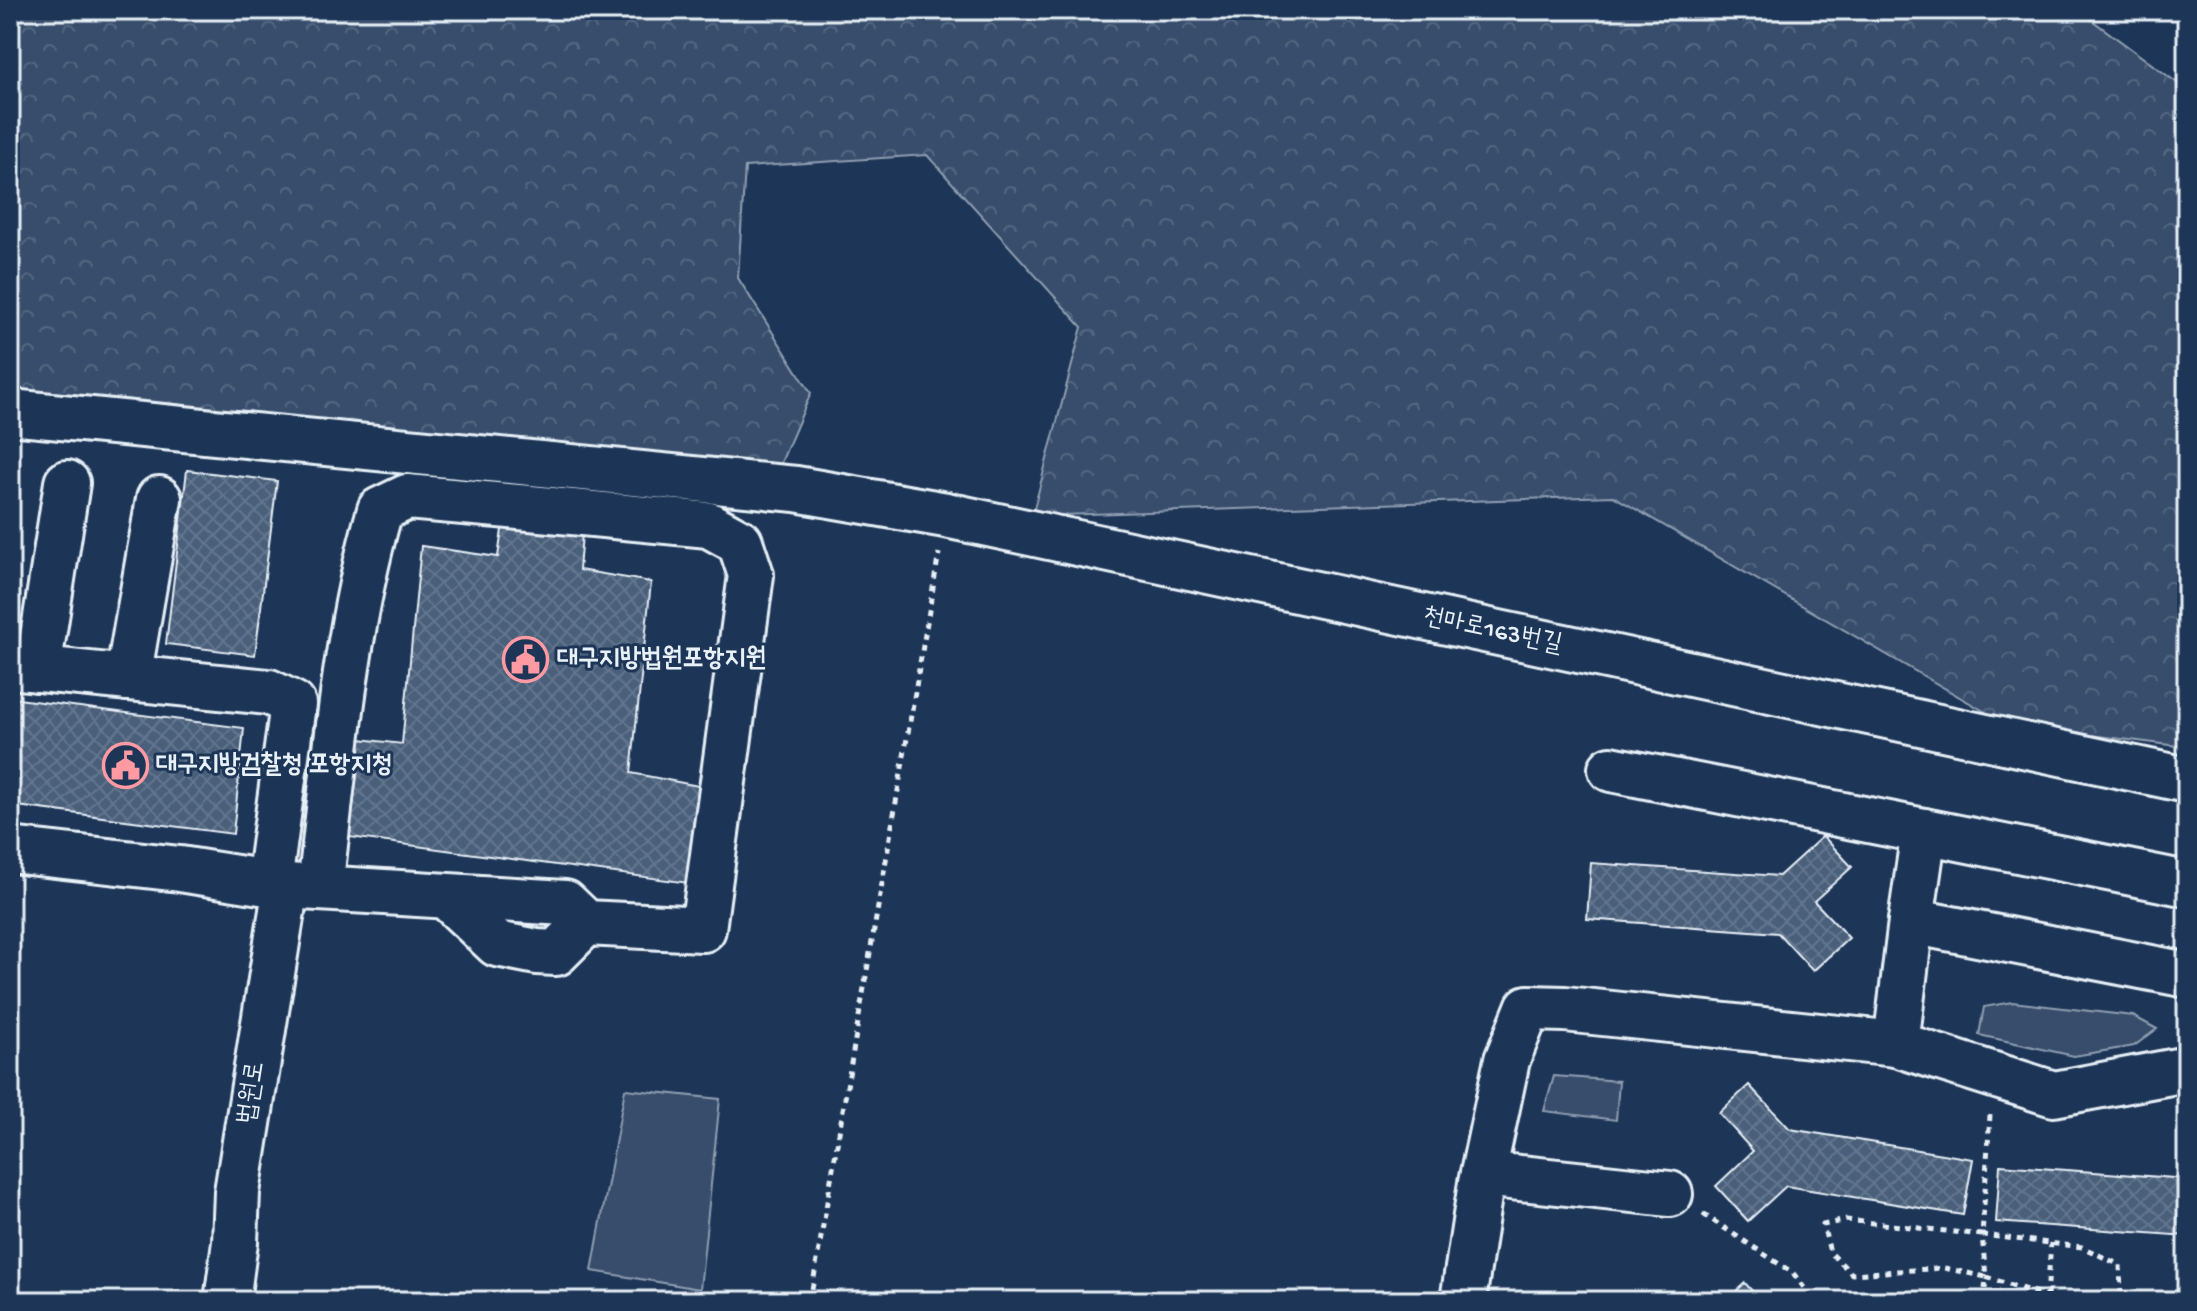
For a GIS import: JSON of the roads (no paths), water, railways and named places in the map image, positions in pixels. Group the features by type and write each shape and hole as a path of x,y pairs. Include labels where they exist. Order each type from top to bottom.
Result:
{"street":[{"name":"천마로163번길","path":"10,412 796,489 946,515 2187,780"},
{"path":"67,483 24,667 269,692 293,704 292,886"},
{"path":"10,850 180,869 292,886 447,897 497,944 537,952 556,953 586,923 703,929 751,575 740,542 709,525 407,497 380,510 366,560 342,701 292,886"},
{"path":"128,678 159,499"},
{"path":"1611,769 2187,884"},
{"path":"1896,1044 1924,831"},
{"name":"법원로","path":"227,1301 235,1242 237,1192 292,886"},
{"path":"1911,921 2187,975"},
{"path":"1463,1301 1483,1174 1507,1060 1528,1008 1565,1009 1896,1044 2054,1094 2187,1069"},
{"path":"1483,1174 1670,1194"}],"place":[{"name":"대구지방법원포항지원","path":"526,660"},
{"name":"대구지방검찰청 포항지청","path":"125,766"}]}
